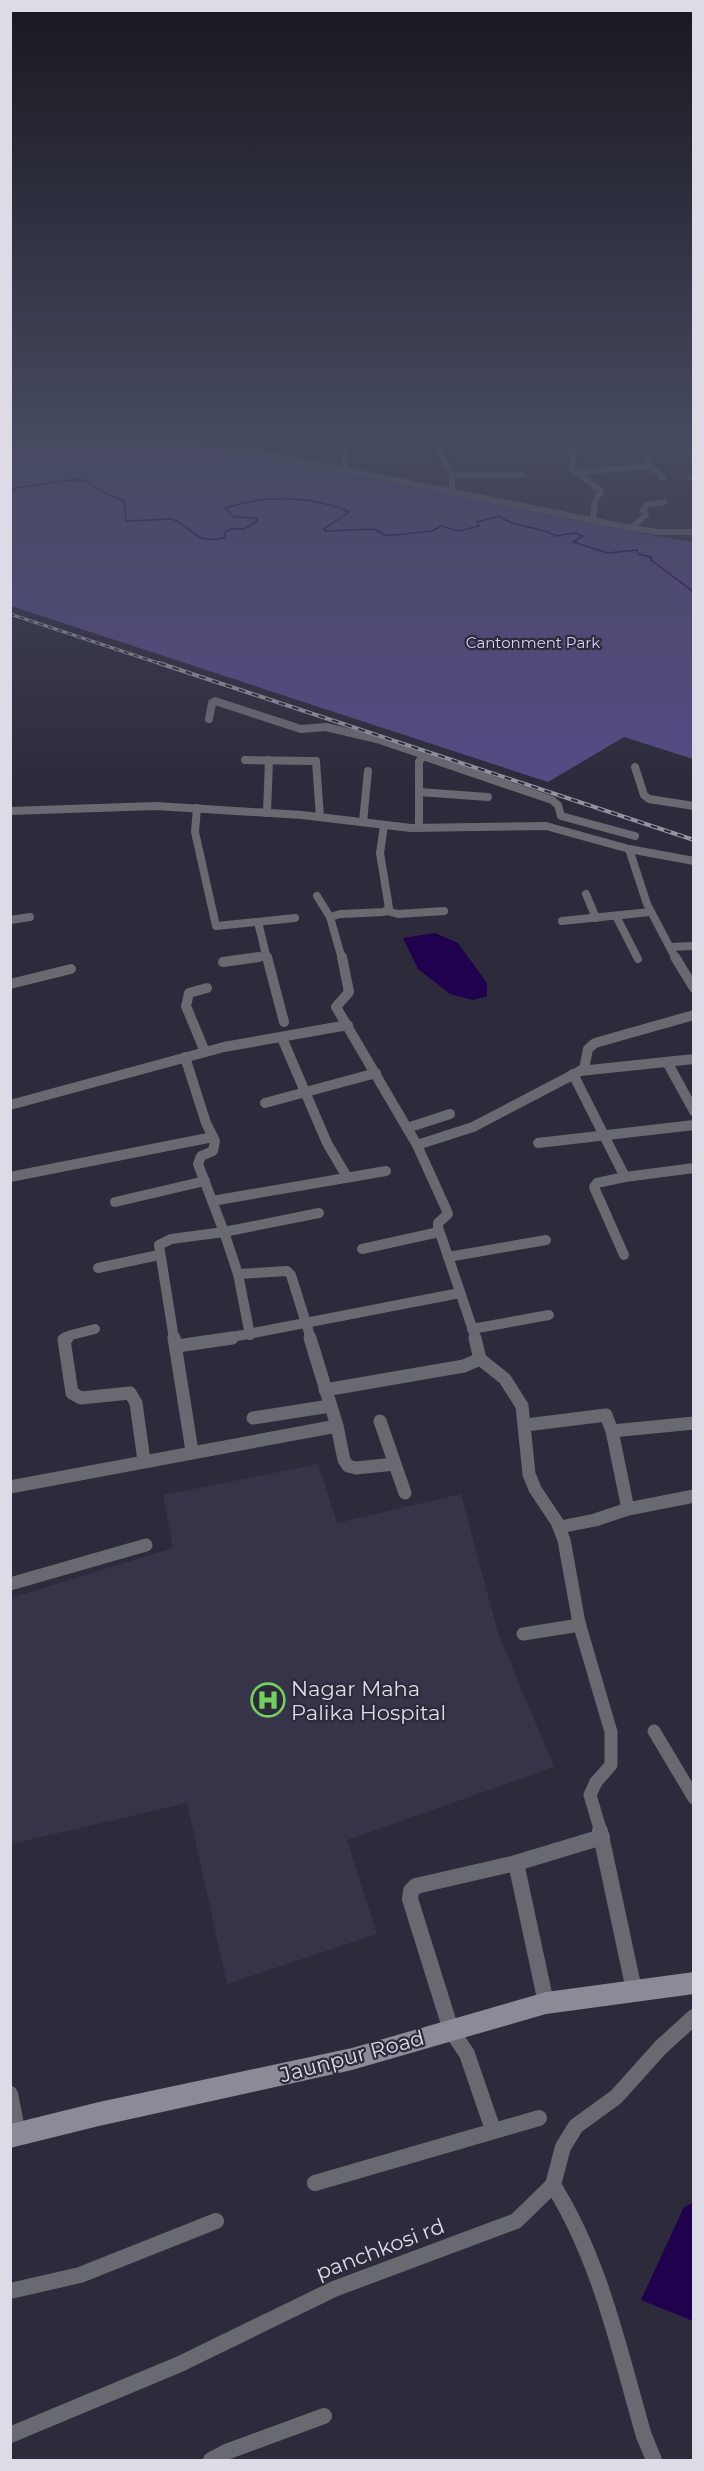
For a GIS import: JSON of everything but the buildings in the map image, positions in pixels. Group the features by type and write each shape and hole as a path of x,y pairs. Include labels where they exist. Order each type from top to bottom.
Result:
{"street":[{"path":"209,719 212,703 215,701 270,716 301,729 326,727 377,739 552,800 558,805 561,816 556,828"},
{"path":"419,828 419,762 423,756"},
{"path":"245,760 316,761 320,817"},
{"path":"267,813 269,760"},
{"path":"635,767 644,795 649,799 693,806"},
{"path":"363,822 368,771"},
{"path":"419,792 488,797"},
{"path":"10,811 108,806 197,808 320,817 384,826 419,828 490,826 556,828 629,849 693,861"},
{"path":"197,808 195,832 213,905 215,923 220,927 295,918"},
{"path":"561,816 635,836"},
{"path":"384,826 380,853 389,908 387,910"},
{"path":"629,849 634,873 650,912 693,988"},
{"path":"586,894 596,918"},
{"path":"317,896 330,917 340,947 349,992 336,1006 417,1145 446,1209 446,1218 438,1223 440,1233 480,1352 480,1359"},
{"path":"330,917 387,910 398,914 444,911"},
{"path":"562,921 650,912"},
{"path":"616,916 638,959"},
{"path":"10,920 30,917"},
{"path":"258,922 284,1022"},
{"path":"670,947 693,946"},
{"path":"223,962 267,956"},
{"path":"10,984 71,969"},
{"path":"205,1052 186,1002 189,993 207,988"},
{"path":"417,1145 473,1126 516,1106 586,1067 588,1049 595,1043 693,1015"},
{"path":"10,1105 205,1052 348,1025"},
{"path":"282,1038 327,1143 347,1178"},
{"path":"185,1057 215,1148 198,1159 238,1275 250,1335"},
{"path":"577,1072 693,1059"},
{"path":"667,1062 693,1111"},
{"path":"577,1072 625,1177"},
{"path":"265,1103 376,1073"},
{"path":"407,1128 450,1114"},
{"path":"538,1143 693,1125"},
{"path":"10,1177 213,1137"},
{"path":"212,1201 386,1171"},
{"path":"624,1256 594,1187 597,1183 625,1177 692,1171"},
{"path":"115,1202 205,1181"},
{"path":"192,1451 159,1245 163,1242 319,1213"},
{"path":"362,1248 440,1233"},
{"path":"448,1257 546,1240"},
{"path":"98,1268 159,1255"},
{"path":"238,1275 287,1271 291,1275 337,1426 344,1460 348,1466 356,1468 395,1464"},
{"path":"177,1346 250,1335 460,1293"},
{"path":"472,1329 549,1315"},
{"path":"96,1329 71,1335 64,1340 72,1393 81,1398 130,1393 136,1403 144,1461"},
{"path":"325,1390 464,1366 480,1359"},
{"path":"480,1359 502,1375 515,1392 526,1425 527,1460 532,1483 560,1527 580,1625 613,1737 612,1765 596,1782 590,1795 602,1837 634,1990"},
{"path":"253,1418 330,1406"},
{"path":"526,1425 603,1414 608,1418 628,1509"},
{"path":"380,1421 405,1493"},
{"path":"612,1431 693,1423"},
{"path":"10,1487 192,1451 337,1426"},
{"path":"560,1527 595,1520 628,1509 693,1496"},
{"path":"10,1584 146,1545"},
{"path":"524,1634 580,1625"},
{"path":"654,1731 693,1798"},
{"path":"493,2130 467,2054 451,2030 410,1899 411,1892 416,1886 516,1863 602,1837"},
{"path":"516,1863 546,2003"},
{"name":"Jaunpur Road","path":"14,2135 352,2059 546,2003 693,1983"},
{"name":"panchkosi rd","path":"10,2435 180,2364 334,2289 516,2221 553,2184 563,2147 576,2126 616,2097 661,2047 693,2017"},
{"path":"10,2094 14,2135"},
{"path":"315,2183 539,2118"},
{"path":"553,2184 564,2200 582,2236 596,2272 637,2414 654,2460"},
{"path":"10,2291 80,2275 216,2221"},
{"path":"211,2460 226,2452 324,2416"}],"shaded area":[{"path":"435,933 458,943 487,983 487,996 473,1000 450,994 418,969 403,938"},
{"name":"Nagar Maha Palika Hospital","path":"318,1464 337,1523 461,1494 498,1633 554,1767 347,1840 377,1934 227,1984 187,1803 11,1844 11,1598 173,1548 163,1495"},
{"path":"693,2203 693,2321 641,2300 684,2207"}],"green space":[{"name":"Cantonment Park","path":"11,552 693,552 693,759 624,737 548,782 11,606"}],"waterway":[{"path":"606,552 615,552"},
{"path":"638,552 651,557 651,560 694,592"}],"railway":[{"path":"10,614 164,665"},
{"path":"159,663 694,840"}],"place":[{"name":"Nagar Maha Palika Hospital","path":"268,1700"}]}
